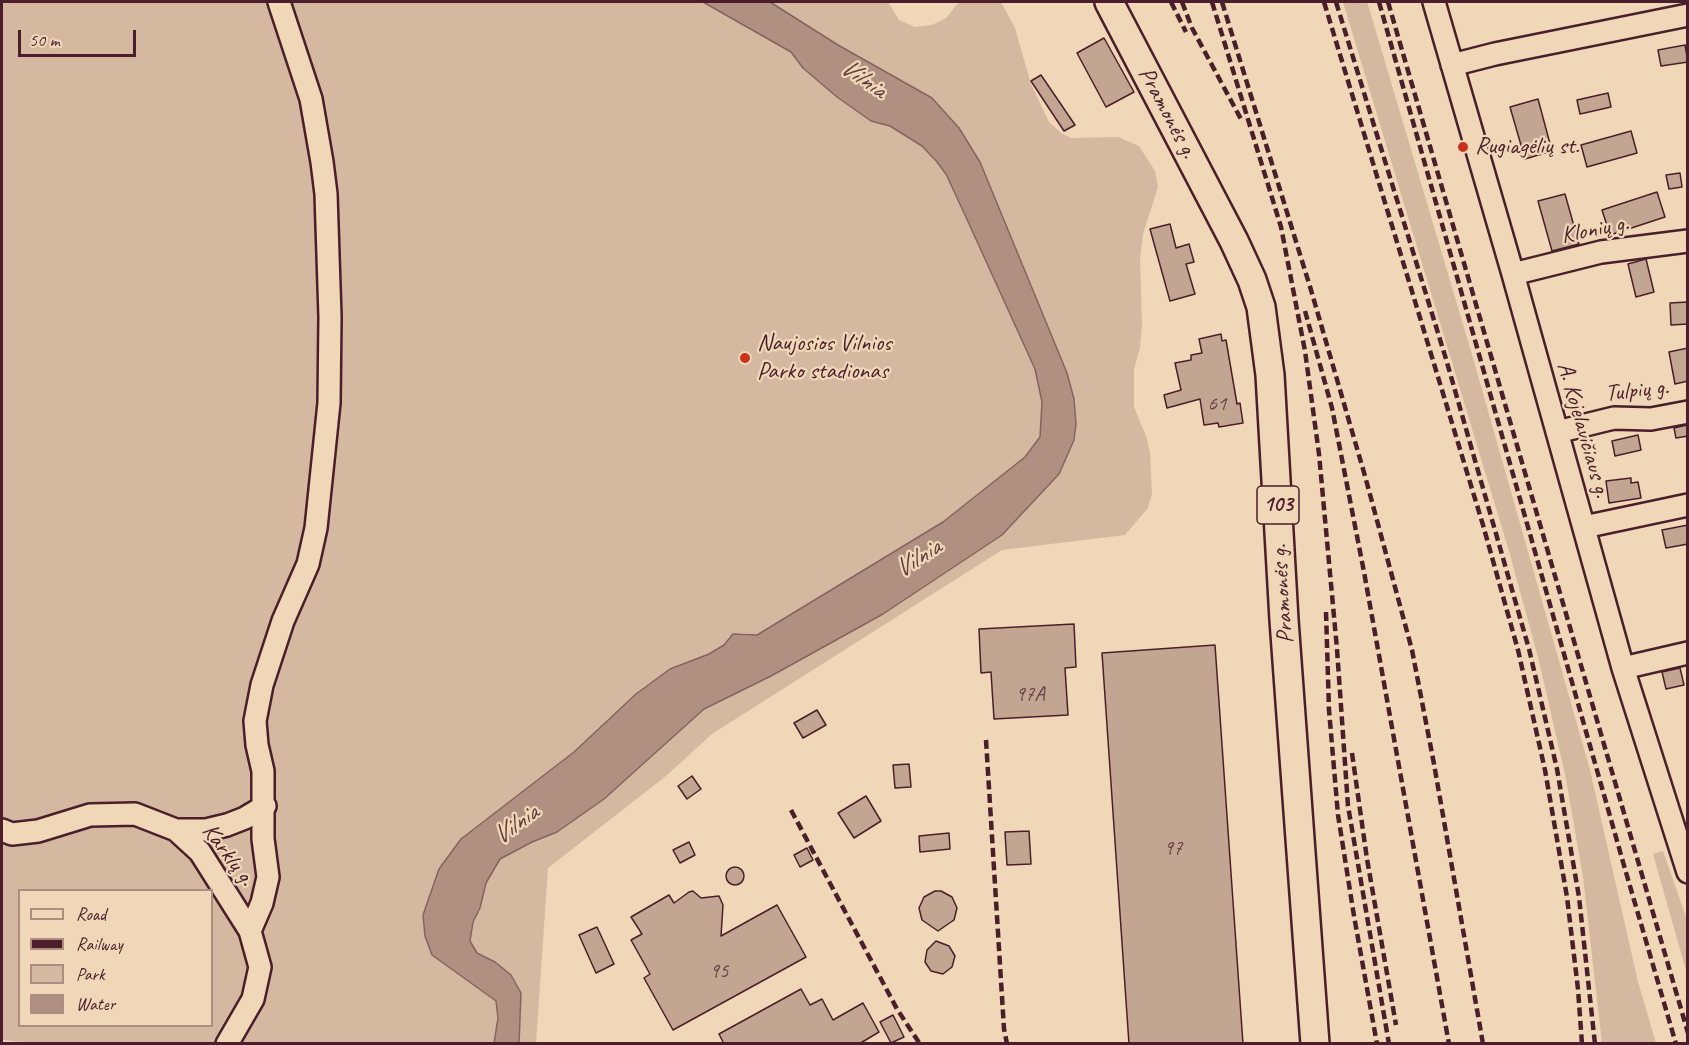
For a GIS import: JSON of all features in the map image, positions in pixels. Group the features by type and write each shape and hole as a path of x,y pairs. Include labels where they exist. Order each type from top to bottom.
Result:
{"main road":[{"name":"Pramonės g.","path":"1109,2 1234,241 1252,280 1261,307 1270,375 1285,632 1315,1044"}],"street":[{"path":"250,931 262,903 268,877 263,839 264,771 255,721 262,685 283,621 297,592 310,555 316,528 329,403 330,317 326,194 310,99 279,2"},
{"name":"A. Kojelavičiaus g.","path":"1434,2 1623,668 1688,872"},
{"path":"1452,65 1495,54 1688,15"},
{"name":"Klonių g.","path":"1513,274 1601,252 1688,241"},
{"name":"Tulpių g.","path":"1557,432 1605,420 1652,419 1688,412"},
{"path":"1584,527 1688,505"},
{"path":"1623,668 1688,653"},
{"path":"176,830 206,830 227,825 265,806"},
{"name":"Karklų g.","path":"2,830 12,834 38,831 90,815 135,814 176,830 200,852 250,931 260,967 253,999 227,1044"}],"green space":[{"path":"2,2 703,2 791,52 803,68 837,97 871,121 890,126 922,146 946,174 1035,369 1042,402 1040,437 1025,457 943,522 756,635 742,633 729,638 724,645 709,654 670,669 636,694 574,752 461,839 432,955 496,1001 498,1018 494,1043 39,1044 2,1040"},
{"path":"770,2 888,2 899,20 915,27 932,25 946,18 959,2 1001,2 1015,28 1031,84 1049,122 1061,133 1071,138 1118,137 1139,146 1155,171 1158,187 1143,234 1140,259 1142,326 1134,370 1134,407 1146,436 1150,453 1152,494 1148,508 1125,535 1002,550 712,734 666,776 548,868 536,1043 519,1043 521,993 511,975 495,962 477,953 470,941 473,922 480,908 486,883 500,859 557,832 604,799 704,709 771,676 883,614 1002,535 1059,474 1076,424 1074,399 1067,373 980,162 838,45"},
{"path":"1343,2 1367,2 1369,8 1473,358 1590,770 1638,982 1656,1043 1602,1043 1583,877 1566,779 1539,661 1509,551"},
{"path":"1663,851 1687,920 1687,974 1653,854"}],"water":[{"name":"Vilnia","path":"703,2 770,2 838,45 932,98 959,128 980,162 1067,373 1074,399 1076,424 1074,440 1059,474 1002,535 883,614 771,676 704,709 604,799 557,832 500,859 486,883 480,908 473,922 470,941 477,953 495,962 511,975 521,993 519,1043 494,1043 498,1018 496,1001 432,955 425,936 423,915 439,869 461,839 574,752 636,694 670,669 709,654 724,645 733,634 757,635 943,522 1025,457 1040,437 1042,402 1035,369 946,174 937,162 922,146 890,126 871,121 837,97 803,68 791,52"}],"building":[{"path":"1104,38 1134,92 1106,107 1077,53"},
{"path":"1685,45 1688,62 1661,66 1658,50"},
{"path":"1041,75 1075,125 1064,131 1031,81"},
{"path":"1608,93 1611,107 1580,114 1577,100"},
{"path":"1538,99 1552,151 1525,159 1510,107"},
{"path":"1631,131 1637,153 1587,167 1581,145"},
{"path":"1680,173 1682,187 1669,189 1666,175"},
{"path":"1657,192 1665,217 1610,235 1602,210"},
{"path":"1565,194 1579,244 1552,251 1538,201"},
{"path":"1170,224 1176,248 1189,244 1194,262 1186,264 1195,294 1170,301 1150,229"},
{"path":"1646,259 1654,292 1636,297 1628,264"},
{"path":"1688,302 1688,324 1671,325 1670,303"},
{"path":"1221,334 1222,341 1226,340 1237,404 1240,403 1243,423 1219,427 1218,423 1204,425 1200,399 1167,408 1164,395 1181,390 1175,363 1191,360 1191,355 1202,353 1199,339"},
{"path":"1688,348 1688,381 1675,384 1669,352"},
{"path":"1687,425 1688,436 1676,438 1674,428"},
{"path":"1638,435 1641,450 1615,456 1612,441"},
{"path":"1631,478 1631,483 1638,482 1641,498 1609,503 1606,481"},
{"path":"1688,525 1688,544 1666,548 1662,530"},
{"path":"1074,624 1076,667 1065,668 1068,715 994,719 991,672 981,673 979,629"},
{"path":"1215,645 1243,1044 1129,1044 1102,653"},
{"path":"1680,668 1684,685 1666,689 1662,672"},
{"path":"817,710 826,725 803,738 794,723"},
{"path":"909,764 911,787 895,788 893,765"},
{"path":"692,776 701,789 687,799 678,786"},
{"path":"866,796 881,821 854,838 838,813"},
{"path":"1029,831 1031,864 1007,865 1005,832"},
{"path":"949,833 950,849 920,852 919,836"},
{"path":"689,842 695,855 680,863 673,850"},
{"path":"807,848 813,860 800,867 794,855"},
{"path":"735,867 741,870 744,876 741,882 735,885 729,882 726,876 729,870"},
{"path":"693,891 701,898 719,896 723,905 721,936 777,905 806,957 673,1030 644,978 650,974 631,940 642,934 631,917 669,895 674,903"},
{"path":"935,891 941,891 952,897 957,908 954,920 938,931 922,920 919,908 924,897"},
{"path":"597,927 614,964 596,973 579,935"},
{"path":"936,941 949,946 955,956 952,967 943,974 931,971 925,962 927,950"},
{"path":"801,989 810,1005 822,999 833,1020 863,1003 879,1032 859,1044 724,1044 719,1034"},
{"path":"893,1015 904,1037 891,1043 880,1022"}],"railway":[{"path":"1171,2 1186,32"},
{"path":"1182,2 1192,28 1242,121"},
{"path":"1212,2 1281,227 1305,351 1319,454 1337,649 1348,806 1389,1044"},
{"path":"1222,2 1311,290 1412,650 1483,1044"},
{"path":"1324,2 1483,525 1518,650 1545,770 1567,897 1582,1044"},
{"path":"1336,2 1446,359 1529,649 1557,769 1579,897 1595,1044"},
{"path":"1379,2 1676,1044"},
{"path":"1388,2 1688,1033"},
{"path":"1305,311 1332,408 1449,1044"},
{"path":"1326,612 1329,710 1338,815 1377,1044"},
{"path":"986,740 1004,1029 1007,1044"},
{"path":"1352,753 1367,859 1396,1025"},
{"path":"791,810 897,1009 920,1044"}],"place":[{"name":"Rugiagėlių st.","path":"1463,147"},
{"name":"Naujosios Vilnios Parko stadionas","path":"745,358"}]}
